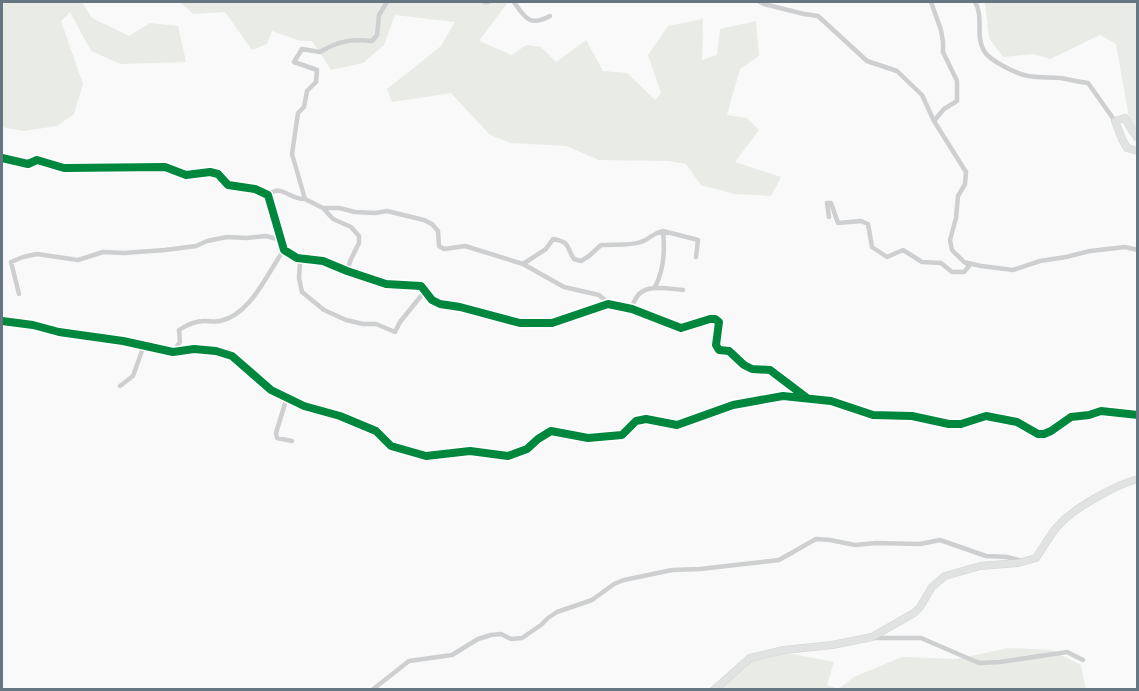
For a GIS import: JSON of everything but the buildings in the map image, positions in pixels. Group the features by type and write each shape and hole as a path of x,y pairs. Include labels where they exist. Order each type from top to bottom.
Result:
{"street":[{"path":"305,199 292,154 298,113 304,107 307,91 316,82 317,70 294,62 302,49 320,52 331,45 345,41 357,39 372,41 377,35 379,15 387,2"},
{"path":"514,2 524,16 531,20 540,21 550,16"},
{"path":"760,2 818,16 867,61 897,71 922,95 934,121 966,172 965,183 958,196 956,218 950,240 952,250 969,266 964,272 952,272 941,263 922,262 903,250 887,257 872,247 868,224 861,220 838,223 831,203 827,203 829,217"},
{"path":"932,2 941,30 943,52 957,81 957,100 934,121"},
{"path":"975,2 978,5 980,38 984,52 996,62 1026,76 1060,78 1088,83 1115,121 1127,148 1137,151"},
{"path":"935,48 943,42"},
{"path":"1115,121 1125,118 1137,137"},
{"path":"2,158 28,164 37,160 64,168 165,167 186,175 210,172 218,174 228,185 255,189 268,195 284,250 297,258 323,261 386,284 421,286 432,300 440,304 520,323 552,323 608,304 632,309 681,328 715,319 719,322 716,345 719,350 729,351 752,369 770,370 807,398"},
{"path":"268,195 275,190 305,199 323,208 333,219 351,227 359,236 359,243 347,271"},
{"path":"323,208 365,212 387,211 424,220 438,231 439,246 444,249 465,246 523,264 564,287 599,295 608,304"},
{"path":"523,264 546,249 553,239 563,240 574,259 581,261 601,245 639,243 654,233 663,231 698,240 696,256"},
{"path":"655,286 659,279 665,249 663,231"},
{"path":"19,294 11,262 37,254 78,260 103,252 124,253 196,246 227,237 266,236 281,240"},
{"path":"964,262 1013,270 1040,261 1066,258 1090,251 1125,247 1137,250"},
{"path":"173,352 180,342 179,330 188,324 200,321 220,321 242,310 264,283 284,250"},
{"path":"297,258 300,264 299,278 302,292 324,310 346,320 376,324 395,332 400,322 426,291"},
{"path":"632,309 634,302 642,292 655,286 683,290"},
{"path":"2,321 173,352 194,349 216,351 232,356 271,390 304,406 340,416 376,431 391,446 426,456 470,452 508,456 527,449 551,431 588,438 622,435 636,421 646,419 677,425 734,405 783,396 831,401 873,415 912,416 950,424 961,424 986,416 1017,422 1044,435 1071,417 1101,411 1137,415"},
{"path":"120,386 133,376 144,345"},
{"path":"287,397 276,433 277,438 292,441"},
{"path":"872,638 914,614 932,587 945,576 980,566 1026,562 1036,558 1055,529 1074,511 1127,482 1137,479"},
{"path":"372,690 409,661 452,655 478,639 491,635 501,634 511,639 522,638 557,612 592,600 614,584 624,580 672,570 779,560 816,539 855,545 920,544 940,540 986,556 1007,557 1026,562"},
{"path":"714,690 750,658 784,650 872,638 921,638 979,663 1067,652 1083,660"}],"shaded area":[{"path":"2,2 82,2 92,18 129,36 150,23 178,26 186,62 121,64 91,51 70,12 61,21 83,84 74,114 57,126 23,131 2,127"},
{"path":"180,2 508,2 479,41 512,55 526,45 541,47 556,62 586,40 603,71 627,73 655,100 661,93 648,55 668,26 703,19 702,60 717,55 720,29 756,21 759,56 740,69 727,115 747,118 759,130 735,162 781,177 771,196 734,194 701,185 686,164 668,161 599,160 566,146 511,143 490,135 451,93 392,102 387,89 441,46 455,22 395,15 384,45 363,63 331,70 312,41 301,41 272,31 267,44 252,50 225,12 193,14"},
{"path":"985,2 1137,2 1137,142 1133,141 1116,44 1100,35 1050,59 1034,54 1003,57 989,38"},
{"path":"1008,648 1051,650 1081,665 1086,689 707,690 745,664 777,651 834,662 827,685 838,689 854,677 902,657 957,659"}],"cycle path":[{"path":"2,158 28,164 37,160 64,168 165,167 186,175 210,172 218,174 228,185 255,189 268,195 284,250 297,258 323,261 386,284 421,286 432,300 440,304 520,323 552,323 608,304 632,309 681,328 715,319 719,322 716,345 719,350 729,351 752,369 770,370 807,398"},
{"path":"2,321 123,341 173,352 194,349 216,351 232,356 271,390 304,406 340,416 376,431 391,446 426,456 470,451 508,456 527,449 551,431 588,438 622,435 636,421 646,419 677,425 733,405 783,396 831,401 873,415 912,416 949,424 961,424 986,416 1017,422 1038,434 1051,431 1071,417 1101,411 1138,415"}]}
